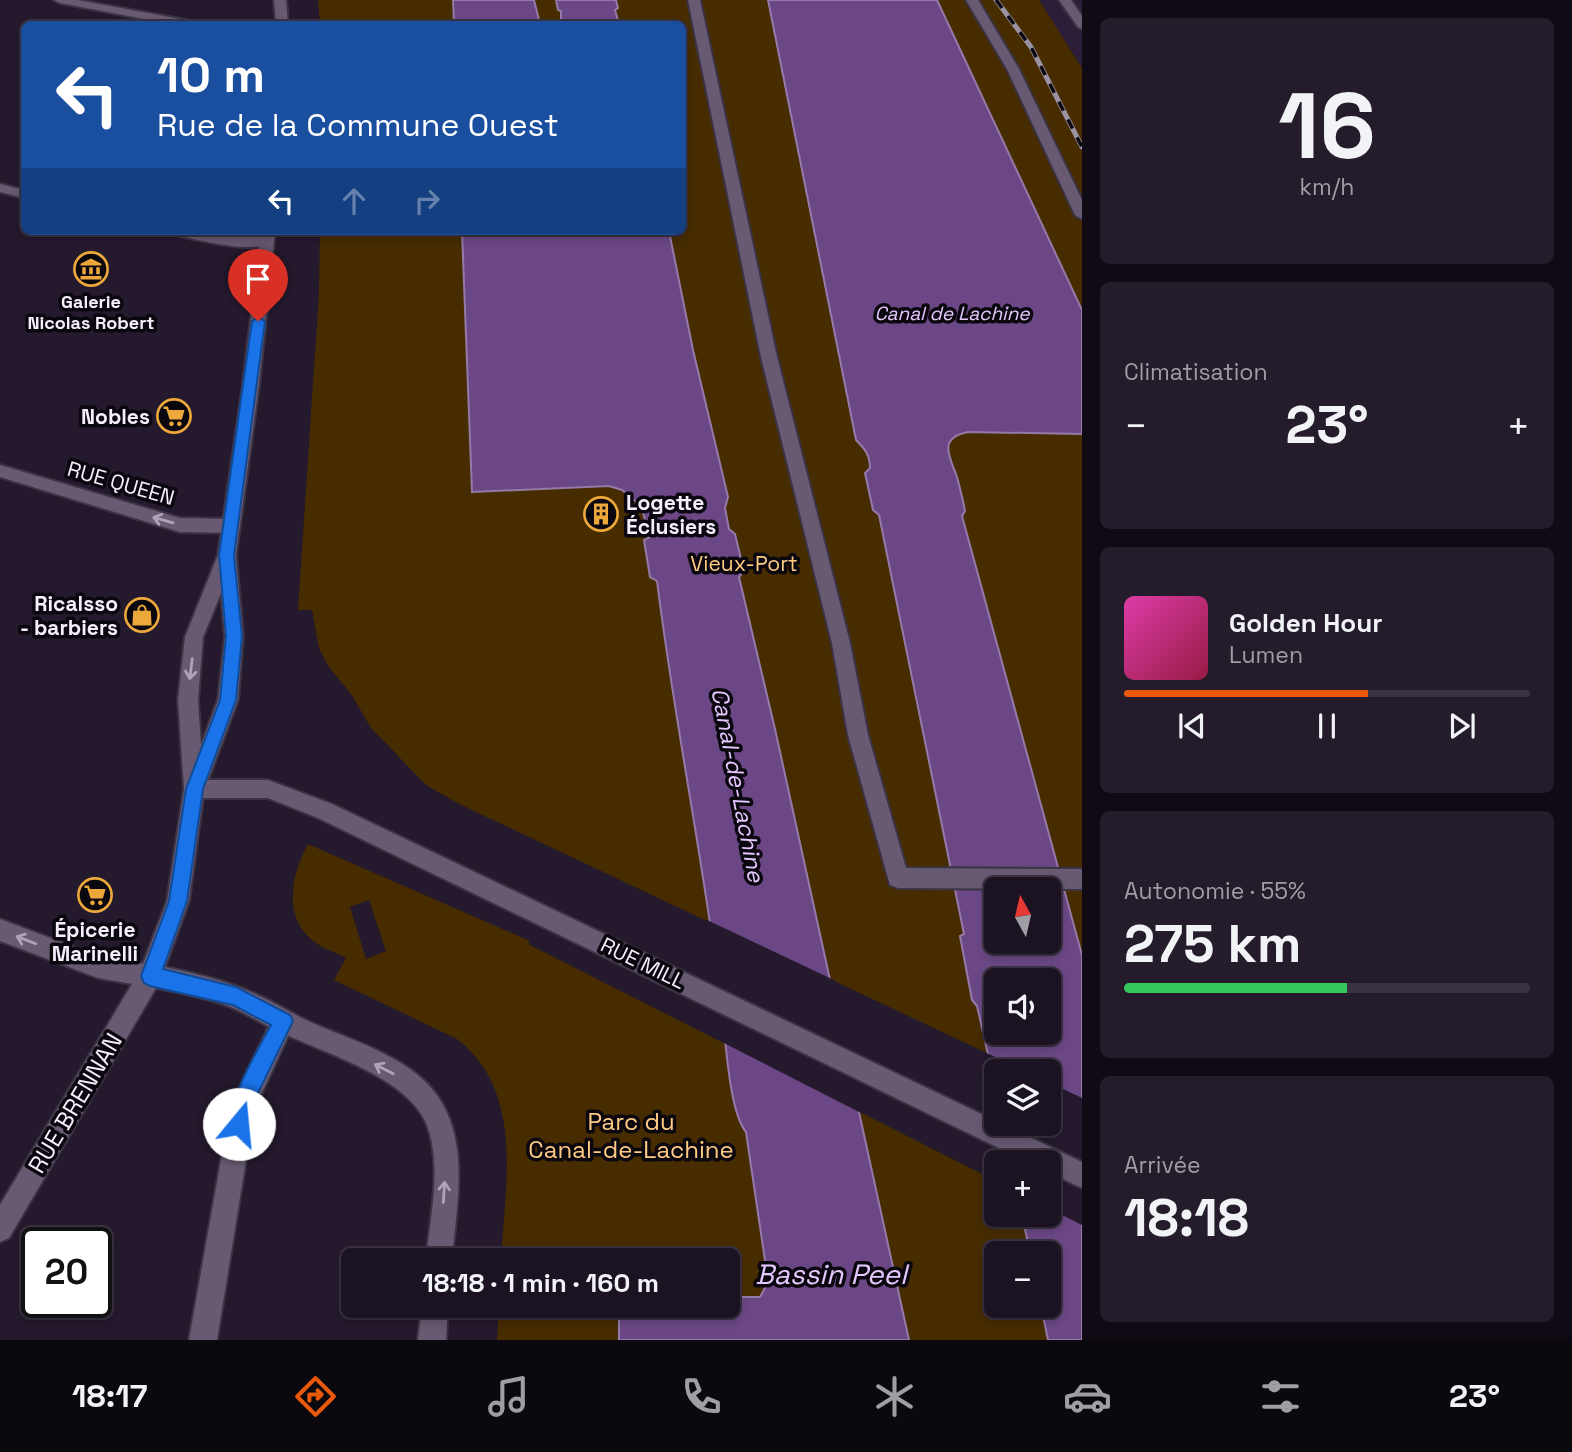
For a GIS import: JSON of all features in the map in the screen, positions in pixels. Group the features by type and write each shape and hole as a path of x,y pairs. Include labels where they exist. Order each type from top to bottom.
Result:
{"street":[{"path":"60,0 170,21"},
{"path":"280,0 282,21"},
{"path":"694,0 769,357 841,643 858,735 898,878 1079,878"},
{"path":"972,0 1013,69 1082,215"},
{"path":"1065,0 1082,25"},
{"path":"0,188 21,193"},
{"path":"194,789 228,700 234,636 227,555 251,385 267,236 223,241 195,235"},
{"name":"RUE QUEEN","path":"0,471 180,524 231,526"},
{"path":"194,789 187,700 194,637 227,555"},
{"name":"RUE MILL","path":"194,789 254,788 283,793 325,811 1082,1175"},
{"name":"RUE BRENNAN","path":"0,1229 150,976 178,901 194,789"},
{"path":"0,930 98,967 190,983 236,997 389,1071 427,1100 438,1123 444,1157 440,1248"},
{"path":"203,1340 242,1110 283,1021"},
{"path":"432,1340 434,1318"}],"shaded area":[{"path":"1039,0 1082,0 1082,68"}],"green space":[{"name":"Vieux-Port","path":"318,0 1039,0 1082,68 1082,1098 1061,1081 1061,1059 1000,1059 459,804 426,785 371,728 351,694 329,667 319,648 312,610 298,610 319,293 320,235 686,235 686,21 320,21"},
{"name":"Parc du Canal-de-Lachine","path":"308,844 530,941 528,944 984,1175 984,1227 1052,1227 1055,1241 984,1241 984,1318 1061,1318 1061,1262 1082,1340 497,1340 498,1318 740,1318 740,1248 502,1248 507,1171 506,1141 502,1112 493,1085 479,1061 457,1039 334,980 346,958 312,940 296,919 293,894 298,868","holes":["369,900 386,951 366,959 350,907"]}],"water":[{"path":"453,0 534,0 539,21 454,21"},
{"path":"556,0 616,0 618,21 561,21 561,11 558,10"},
{"name":"Canal de Lachine","path":"768,0 937,0 1082,310 1082,434 968,432 952,439 948,449 965,511 962,516 1061,877 984,877 984,954 1061,954 1061,878 1082,955 1082,1340 1048,1340 1043,1318 1061,1318 1061,1241 1027,1241 1025,1227 1061,1227 1061,1150 1048,1150 1048,1136 1061,1136 1061,1059 989,1059 986,1045 1061,1045 1061,968 984,968 984,1037 977,1006 972,1000 960,936 964,934 879,515 873,510 865,473 870,468 864,449 856,440"},
{"path":"462,235 670,235 693,350 728,497 725,508 729,529 735,534 744,571 739,577 909,1340 619,1340 619,1318 740,1318 740,1297 760,1297 767,1284 767,1274 746,1132 736,1110 730,1078 708,909 657,581 650,577 644,540 650,537 641,506 622,490 609,486 472,492"}],"pier":[{"path":"705,919 834,980 863,1114 722,1042"},
{"path":"984,1052 999,1059 986,1059"},
{"path":"1061,1088 1082,1098 1082,1225 1061,1214 1061,1150 1004,1150 1002,1136 1061,1136"}],"railway":[{"path":"996,0 1031,47 1082,147"}],"place":[{"name":"Galerie Nicolas Robert","path":"91,269"},
{"name":"Nobles","path":"174,416"},
{"name":"Logette Éclusiers","path":"601,514"},
{"name":"Ricalsso - barbiers","path":"142,615"},
{"name":"Épicerie Marinelli","path":"95,895"}],"route":[{"path":"239,1124 247,1094 283,1021 236,997 190,983 150,976 178,901 194,789 228,700 234,636 227,555 258,321"}],"water label":[{"name":"Canal-de-Lachine","path":"738,785"},
{"name":"Bassin Peel","path":"831,1274"}]}
